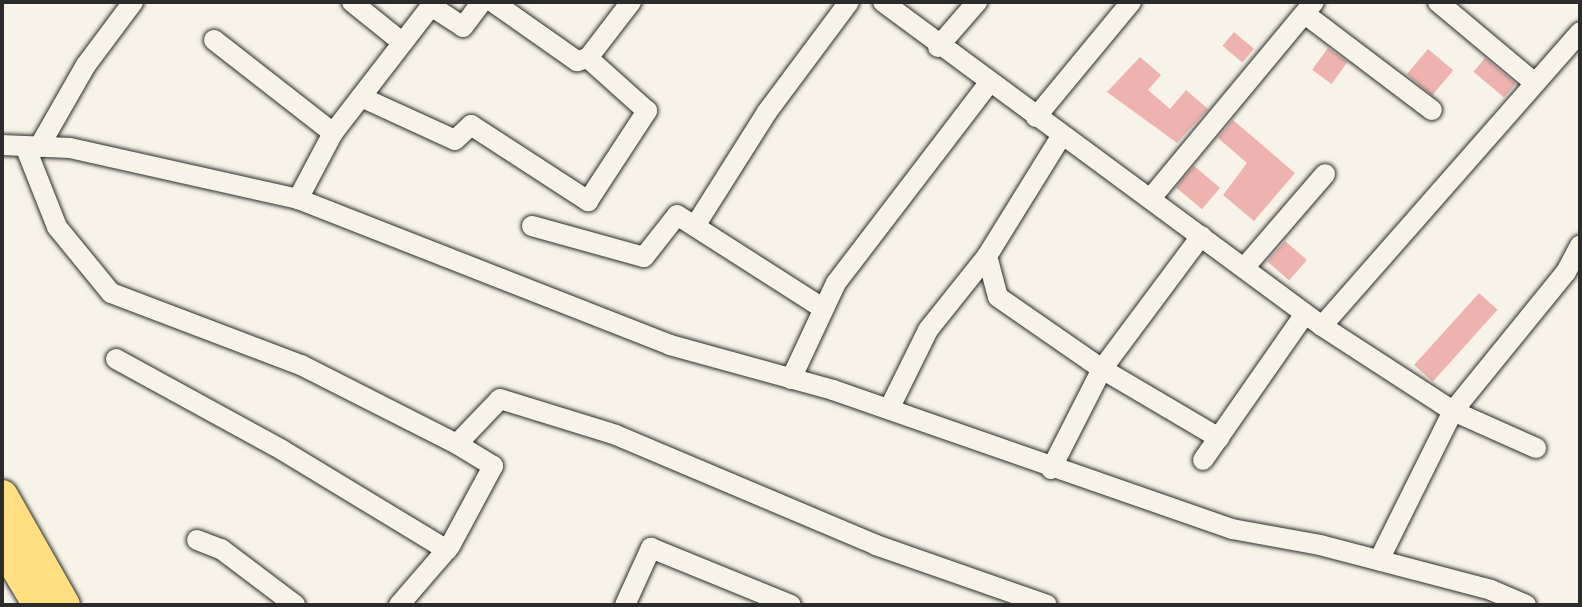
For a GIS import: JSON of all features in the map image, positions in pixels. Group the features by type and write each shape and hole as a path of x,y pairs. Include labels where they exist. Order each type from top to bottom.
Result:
{"main road":[{"path":"2,496 64,605"},
{"path":"2,543 39,605"}],"street":[{"path":"32,146 133,2"},
{"path":"352,2 403,43"},
{"path":"298,199 333,133 403,43 429,4 463,27 482,2"},
{"path":"361,97 455,140 471,125 588,201 647,111 588,58 566,58 493,2"},
{"path":"588,58 631,2"},
{"path":"695,226 767,112 849,2"},
{"path":"883,2 938,47 1151,198 1314,320 1453,411 1536,448"},
{"path":"938,47 977,2"},
{"path":"1036,117 1131,2"},
{"path":"1438,2 1535,83"},
{"path":"1151,198 1310,8 1432,110"},
{"path":"1203,460 1314,320 1580,32"},
{"path":"214,40 333,133"},
{"path":"791,379 836,283 989,83"},
{"path":"889,409 928,330 987,256 1062,135"},
{"path":"2,145 70,148 298,199 670,345 889,409 1051,469 1232,529 1379,560 1491,590 1526,605"},
{"path":"32,146 57,227 111,293 301,365 457,444 493,466 447,550 399,605"},
{"path":"1244,268 1325,174"},
{"path":"532,226 644,257 677,215 824,309"},
{"path":"1051,469 1102,369 1201,236"},
{"path":"1379,560 1453,411 1566,272 1580,246"},
{"path":"987,256 998,297 1102,369 1219,438"},
{"path":"116,359 282,450 447,550"},
{"path":"457,444 500,399 616,435 876,545 1047,605"},
{"path":"197,540 221,549 295,605"},
{"path":"625,605 651,548 791,605"}],"building":[{"path":"1234,32 1254,49 1242,63 1222,46"},
{"path":"1328,48 1347,62 1332,84 1312,70"},
{"path":"1428,49 1453,70 1432,95 1407,74"},
{"path":"1140,57 1161,75 1148,90 1170,109 1186,90 1208,109 1177,143 1107,92"},
{"path":"1485,58 1516,84 1504,98 1473,72"},
{"path":"1233,120 1295,173 1254,221 1223,195 1247,163 1218,138"},
{"path":"1194,166 1220,188 1202,209 1176,187"},
{"path":"1285,241 1307,260 1289,280 1267,261"},
{"path":"1479,293 1498,310 1433,382 1414,365"}]}
